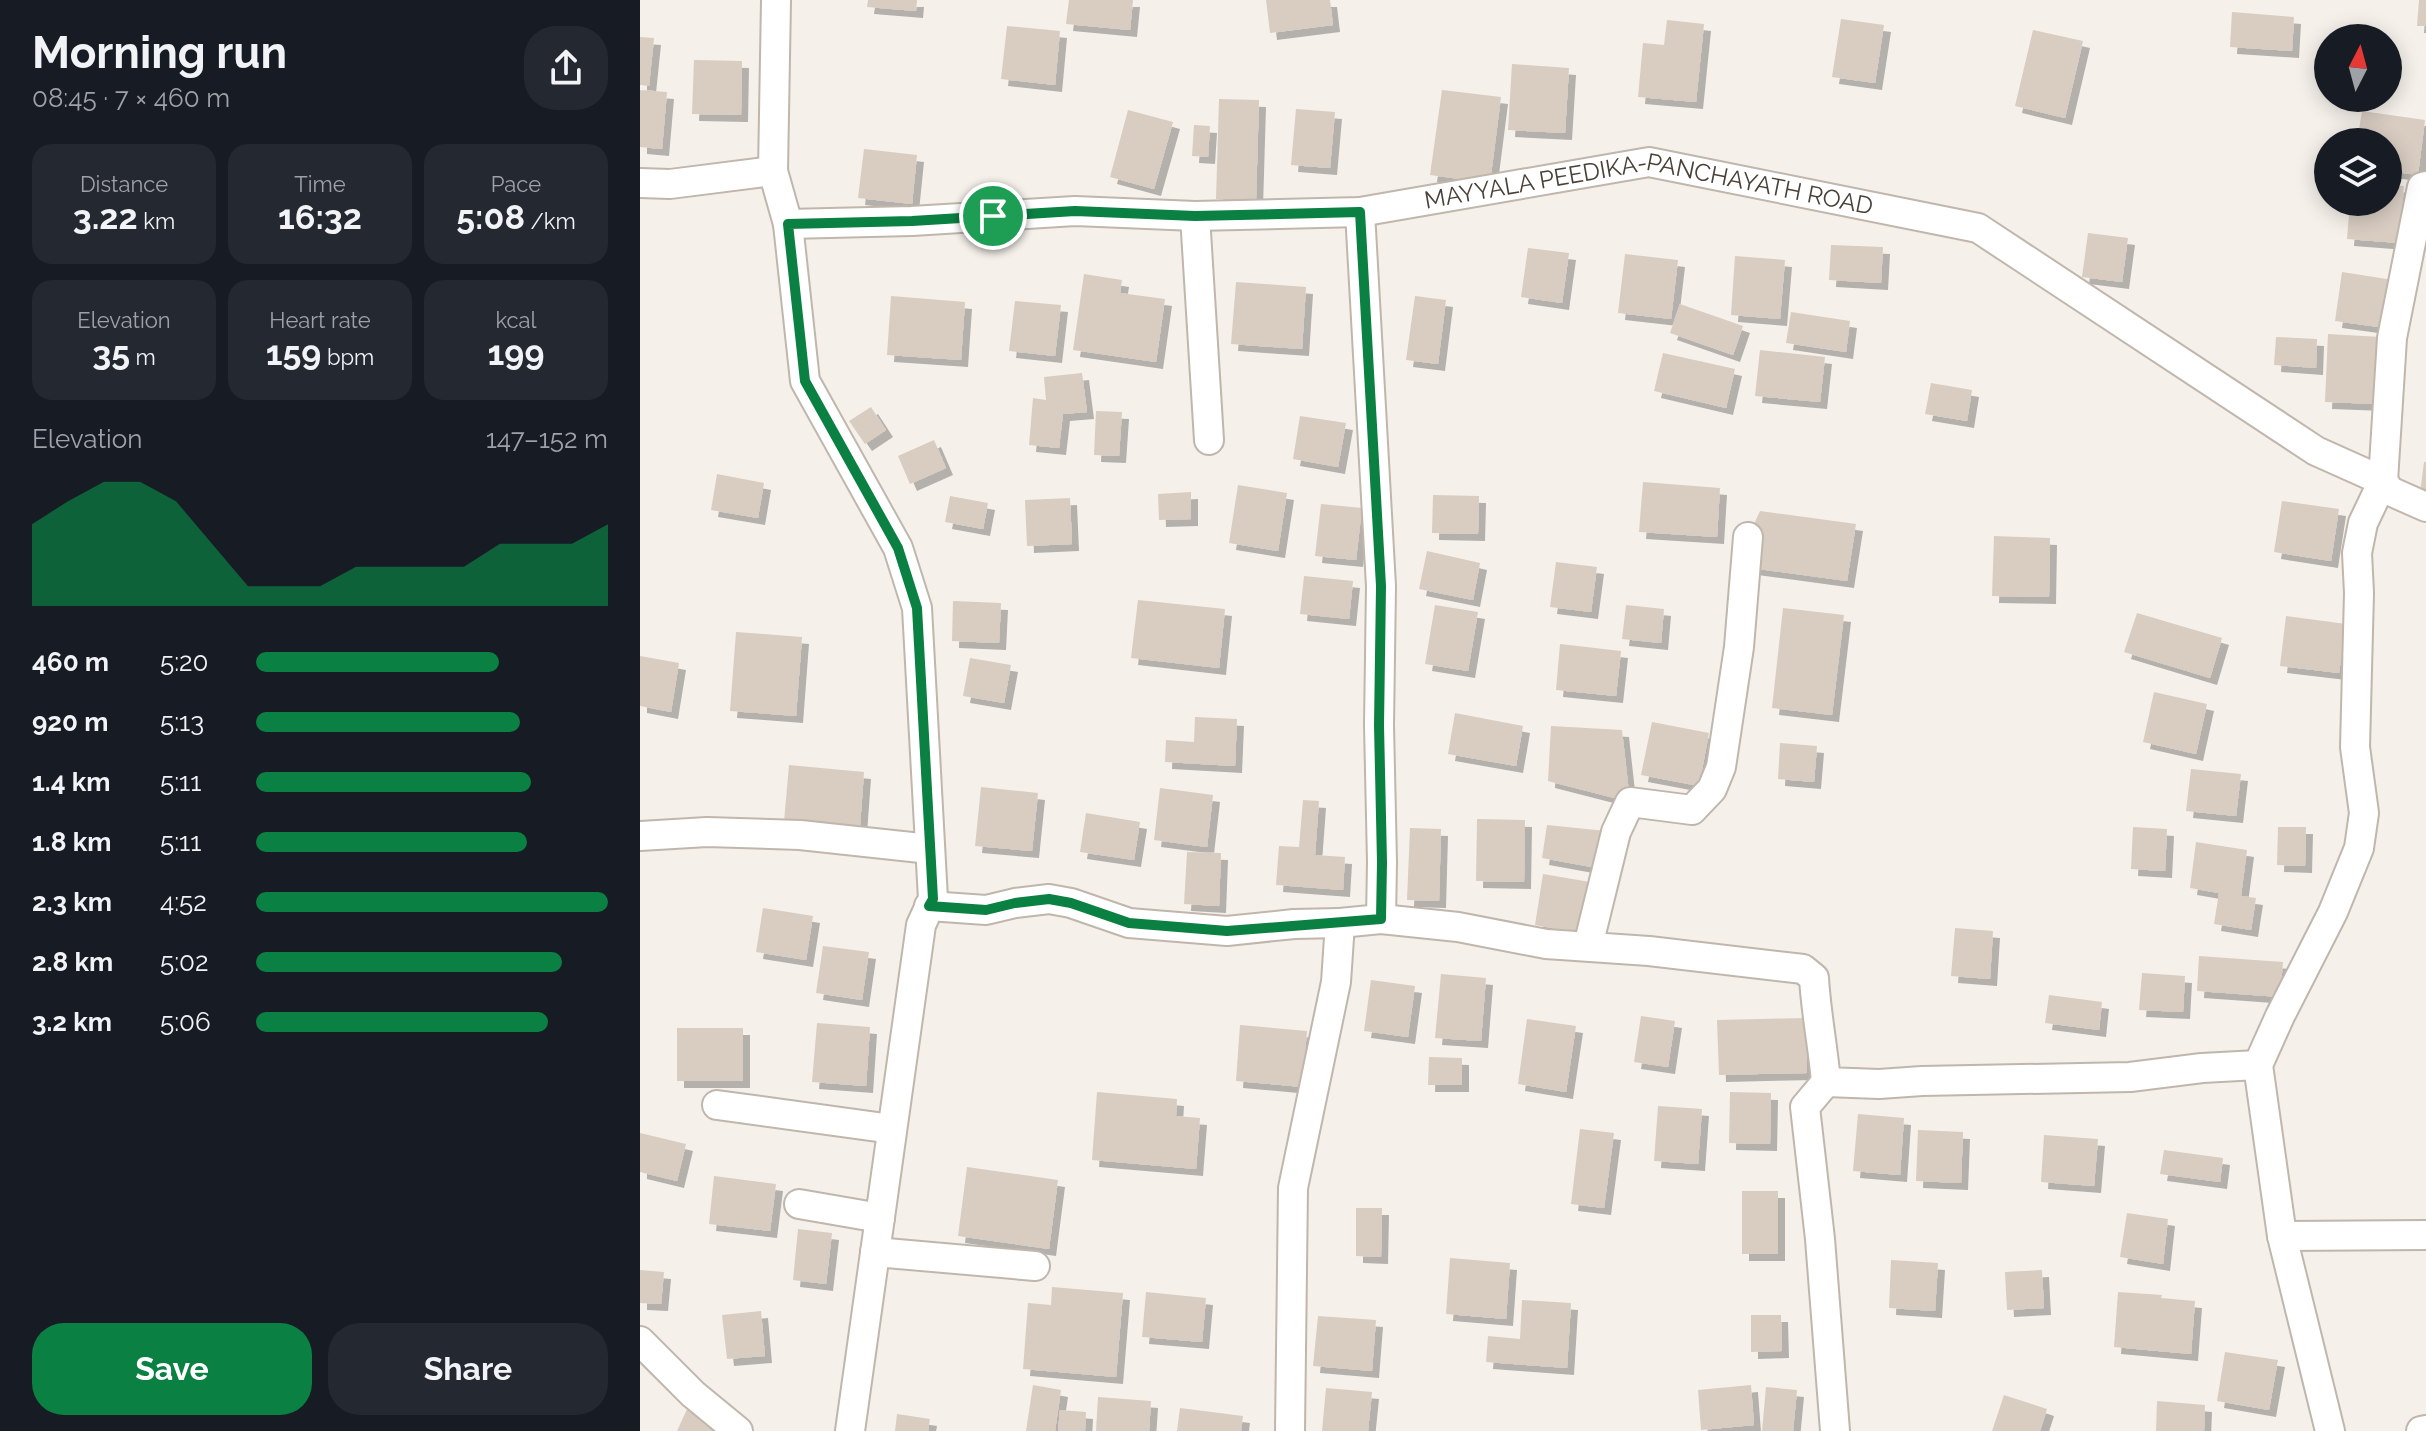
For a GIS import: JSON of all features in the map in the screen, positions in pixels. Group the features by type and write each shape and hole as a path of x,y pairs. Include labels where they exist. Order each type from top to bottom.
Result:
{"street":[{"path":"776,0 773,171 788,224 805,381 898,548 917,608 933,899 921,925 850,1431"},
{"name":"MAYYALA PEEDIKA-PANCHAYATH ROAD","path":"788,224 912,221 1075,211 1195,216 1360,212 1649,162 1978,228 2316,451 2383,481 2390,491 2426,507"},
{"path":"640,183 670,184 773,171"},
{"path":"2330,1431 2282,1236 2258,1065 2333,912 2359,848 2364,813 2355,747 2359,593 2357,553 2363,523 2383,481 2392,338 2422,187 2426,186"},
{"path":"1360,212 1381,586 1381,919"},
{"path":"1195,216 1209,440"},
{"path":"1588,946 1616,832 1630,802 1692,810 1712,789 1721,767 1739,647 1748,537"},
{"path":"640,836 707,832 800,835 930,849"},
{"path":"929,906 986,910 1049,899 1071,903 1129,923 1227,931 1381,919 1458,927 1546,944 1664,952 1803,969 1814,978 1826,1082 1805,1107 1820,1239 1835,1431"},
{"path":"1290,1431 1293,1188 1336,982 1340,923"},
{"path":"1826,1082 1879,1084 2130,1077 2258,1065"},
{"path":"717,1105 892,1129"},
{"path":"799,1204 880,1218"},
{"path":"2282,1236 2426,1235"},
{"path":"875,1252 1035,1266"},
{"path":"640,1341 693,1394 738,1431"}],"building":[{"path":"868,0 917,0 916,11 867,7"},
{"path":"1069,0 1133,0 1130,30 1066,24"},
{"path":"1266,0 1330,0 1333,25 1270,33"},
{"path":"2419,0 2426,0 2426,26 2417,26"},
{"path":"2232,12 2294,17 2292,51 2230,47"},
{"path":"1841,19 1884,25 1875,83 1832,77"},
{"path":"1667,20 1704,24 1696,102 1638,97 1643,43 1664,45"},
{"path":"1007,26 1060,31 1055,85 1001,79"},
{"path":"2033,30 2083,41 2065,118 2015,106"},
{"path":"640,37 654,38 649,86 640,85"},
{"path":"694,60 742,61 741,115 692,114"},
{"path":"1512,64 1569,68 1565,133 1508,130"},
{"path":"640,90 667,92 662,149 640,147"},
{"path":"1442,90 1501,97 1490,183 1430,175"},
{"path":"1219,99 1259,100 1256,200 1216,199"},
{"path":"1296,109 1335,112 1330,168 1291,165"},
{"path":"1128,110 1173,122 1154,189 1110,177"},
{"path":"2362,112 2425,120 2418,175 2402,173 2402,128 2359,128"},
{"path":"1194,125 1210,126 1208,157 1192,156"},
{"path":"864,149 917,155 912,204 858,198"},
{"path":"2349,216 2401,216 2399,243 2347,239"},
{"path":"2088,233 2128,238 2122,282 2082,277"},
{"path":"1831,245 1883,247 1881,283 1829,280"},
{"path":"1528,248 1569,253 1562,303 1521,297"},
{"path":"1625,254 1678,260 1671,319 1618,313"},
{"path":"1735,256 1785,260 1780,319 1731,315"},
{"path":"2342,272 2393,280 2386,328 2335,321"},
{"path":"1084,274 1122,280 1120,293 1165,299 1156,362 1073,350"},
{"path":"1236,282 1306,287 1302,349 1231,344"},
{"path":"891,296 965,302 961,360 887,355"},
{"path":"1415,296 1446,300 1438,364 1406,360"},
{"path":"1015,301 1061,305 1055,356 1009,351"},
{"path":"1680,304 1743,326 1733,355 1670,333"},
{"path":"1791,312 1850,321 1846,352 1786,343"},
{"path":"2328,334 2381,337 2377,404 2325,402"},
{"path":"2276,337 2317,339 2316,368 2274,365"},
{"path":"1760,350 1825,357 1820,402 1755,396"},
{"path":"1663,353 1735,369 1726,408 1654,391"},
{"path":"1082,373 1087,412 1063,414 1059,448 1029,445 1033,398 1046,400 1044,377"},
{"path":"1931,383 1972,390 1967,421 1925,414"},
{"path":"871,407 886,430 865,444 849,421"},
{"path":"1096,411 1122,412 1119,456 1094,455"},
{"path":"1300,416 1346,423 1338,467 1293,459"},
{"path":"934,440 946,468 910,484 898,456"},
{"path":"2426,462 2426,494 2420,493"},
{"path":"717,474 764,483 758,518 711,510"},
{"path":"1643,482 1720,488 1717,537 1639,532"},
{"path":"1238,485 1287,493 1278,551 1229,543"},
{"path":"1191,492 1191,519 1159,520 1158,494"},
{"path":"1433,495 1479,496 1478,534 1432,533"},
{"path":"950,496 988,503 983,529 945,522"},
{"path":"1070,498 1072,544 1027,546 1025,500"},
{"path":"2282,501 2339,509 2331,561 2274,552"},
{"path":"1321,504 1362,508 1356,560 1315,556"},
{"path":"1760,511 1856,524 1847,581 1751,568 1748,537"},
{"path":"1994,536 2050,538 2049,597 1992,596"},
{"path":"1427,551 1480,563 1473,600 1419,589"},
{"path":"1556,562 1597,567 1591,612 1550,607"},
{"path":"1304,576 1353,581 1349,619 1300,614"},
{"path":"1138,600 1225,609 1219,668 1131,658"},
{"path":"953,601 1001,603 999,643 952,641"},
{"path":"1435,605 1478,612 1468,671 1425,664"},
{"path":"1626,605 1664,609 1661,643 1622,639"},
{"path":"1783,608 1844,615 1832,715 1772,708"},
{"path":"2137,613 2222,638 2210,678 2124,652"},
{"path":"2286,616 2346,624 2339,673 2280,666"},
{"path":"736,632 802,637 796,716 730,711"},
{"path":"1560,644 1621,651 1616,696 1556,690"},
{"path":"640,656 679,663 671,712 640,706"},
{"path":"970,658 1011,665 1004,703 963,696"},
{"path":"2154,692 2207,704 2196,754 2143,742"},
{"path":"1455,713 1523,726 1516,766 1448,754"},
{"path":"1195,717 1237,719 1235,766 1165,762 1166,740 1194,742"},
{"path":"1652,722 1709,733 1699,786 1641,775"},
{"path":"1551,726 1622,730 1630,802 1548,781"},
{"path":"1780,743 1817,746 1814,782 1778,779"},
{"path":"789,765 864,772 859,840 783,833"},
{"path":"2191,769 2241,774 2236,816 2186,811"},
{"path":"981,787 1038,793 1032,851 975,846"},
{"path":"1160,788 1213,795 1207,847 1154,840"},
{"path":"1303,800 1319,801 1315,855 1345,857 1343,890 1276,885 1279,846 1299,847"},
{"path":"1086,813 1140,822 1134,860 1080,852"},
{"path":"1477,819 1525,820 1524,882 1476,881"},
{"path":"1547,825 1616,832 1597,868 1542,858"},
{"path":"2133,827 2167,829 2165,871 2131,869"},
{"path":"2278,827 2306,827 2305,866 2277,865"},
{"path":"1410,828 1441,829 1439,901 1407,900"},
{"path":"2196,842 2247,850 2241,896 2256,898 2251,930 2214,924 2219,893 2190,888"},
{"path":"1187,852 1221,853 1219,906 1184,904"},
{"path":"1543,874 1590,882 1581,933 1535,925"},
{"path":"763,908 813,916 806,960 756,952"},
{"path":"1955,928 1993,931 1990,979 1951,976"},
{"path":"823,946 869,952 862,1000 816,993"},
{"path":"2199,956 2283,962 2280,997 2197,991"},
{"path":"2142,973 2185,976 2183,1012 2139,1010"},
{"path":"1441,974 1486,978 1481,1041 1435,1038"},
{"path":"1371,980 1415,986 1408,1037 1364,1031"},
{"path":"2049,995 2102,1002 2099,1030 2045,1023"},
{"path":"1641,1016 1675,1021 1668,1067 1634,1062"},
{"path":"1806,1018 1807,1073 1719,1075 1717,1020"},
{"path":"1527,1019 1576,1026 1566,1092 1518,1084"},
{"path":"817,1023 870,1027 866,1086 812,1082"},
{"path":"1240,1025 1307,1031 1302,1087 1236,1081"},
{"path":"677,1028 743,1028 743,1081 677,1081"},
{"path":"1429,1057 1462,1058 1462,1085 1428,1085"},
{"path":"1097,1092 1177,1099 1176,1116 1200,1118 1196,1169 1092,1160"},
{"path":"1730,1092 1771,1093 1770,1144 1729,1143"},
{"path":"1658,1106 1702,1109 1698,1164 1654,1161"},
{"path":"1858,1114 1904,1118 1900,1175 1853,1171"},
{"path":"1580,1129 1614,1133 1604,1208 1571,1204"},
{"path":"1918,1130 1963,1132 1961,1183 1916,1181"},
{"path":"640,1133 686,1144 677,1181 640,1172"},
{"path":"2044,1135 2098,1139 2094,1186 2041,1182"},
{"path":"2164,1150 2223,1158 2220,1182 2160,1174"},
{"path":"967,1167 1058,1180 1049,1249 958,1236"},
{"path":"714,1176 776,1184 770,1231 709,1224"},
{"path":"1742,1191 1778,1191 1778,1254 1742,1254"},
{"path":"1356,1208 1382,1208 1381,1257 1356,1256"},
{"path":"2127,1213 2168,1219 2163,1264 2120,1257"},
{"path":"798,1229 832,1233 826,1284 793,1280"},
{"path":"1450,1258 1510,1263 1506,1319 1446,1314"},
{"path":"1891,1260 1938,1263 1935,1311 1889,1308"},
{"path":"640,1270 664,1272 661,1304 640,1303"},
{"path":"2042,1270 2044,1308 2007,1310 2005,1272"},
{"path":"1052,1287 1123,1293 1116,1377 1023,1369 1028,1303 1051,1305"},
{"path":"1146,1292 1206,1298 1202,1342 1142,1337"},
{"path":"2118,1292 2195,1301 2191,1354 2114,1347"},
{"path":"1522,1300 1571,1303 1567,1368 1486,1362 1488,1336 1520,1339"},
{"path":"761,1311 765,1356 727,1359 722,1315"},
{"path":"1751,1315 1781,1315 1782,1351 1751,1352"},
{"path":"1318,1316 1376,1320 1372,1371 1313,1366"},
{"path":"2225,1352 2278,1360 2269,1410 2217,1401"},
{"path":"1033,1385 1061,1390 1055,1431 1026,1431"},
{"path":"1751,1385 1754,1425 1701,1430 1698,1390"},
{"path":"1766,1387 1797,1390 1793,1431 1762,1431"},
{"path":"1326,1388 1372,1392 1368,1431 1322,1431"},
{"path":"2004,1395 2047,1409 2040,1431 1992,1431"},
{"path":"1098,1397 1151,1401 1149,1431 1096,1431"},
{"path":"2157,1401 2205,1405 2204,1431 2156,1431"},
{"path":"688,1407 719,1431 677,1431"},
{"path":"1180,1408 1243,1416 1241,1431 1177,1431"},
{"path":"1060,1410 1086,1412 1085,1431 1058,1431"},
{"path":"897,1414 930,1419 928,1431 895,1431"}],"route":[{"path":"1075,211 1195,216 1360,212 1381,586 1381,919 1227,931 1129,923 1071,903 1049,899 986,910 929,906 933,899 917,608 898,548 805,381 788,224 993,216 1075,211"}]}
